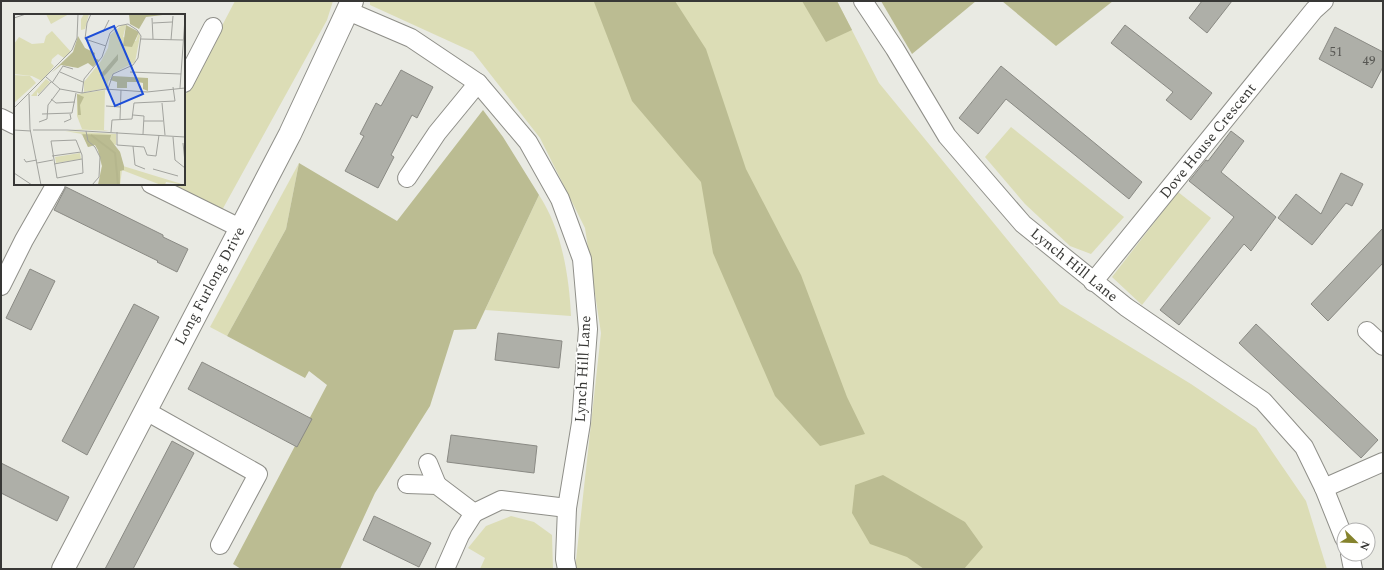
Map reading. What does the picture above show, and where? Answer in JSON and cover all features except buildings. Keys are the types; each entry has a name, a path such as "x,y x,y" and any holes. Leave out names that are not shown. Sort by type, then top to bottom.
{"street":[{"name":"Lynch Hill Lane","path":"864,1 895,49 947,136 1022,224 1126,307 1263,401 1304,447 1324,488 1338,522"},
{"name":"Dove House Crescent","path":"1093,282 1314,10 1324,1"},
{"name":"Lynch Hill Lane","path":"350,6 411,38 478,83 528,142 560,199 582,259 588,329 581,424 567,508 565,559 567,569"},
{"name":"Long Furlong Drive","path":"63,569 290,134 350,6"},
{"path":"185,81 213,27"},
{"path":"407,178 437,132 478,83"},
{"path":"1,118 14,124"},
{"path":"1,286 24,240 55,185"},
{"path":"153,185 240,228"},
{"path":"1367,331 1383,346"},
{"path":"146,411 258,474 220,545"},
{"path":"1324,488 1383,462"},
{"path":"428,463 437,485 474,513"},
{"path":"407,484 437,485"},
{"path":"445,569 460,535 474,513 501,500 567,508"}],"green space":[{"path":"235,1 333,1 327,20 221,212 166,185 185,185 185,96"},
{"path":"370,1 837,1 879,83 1060,304 1191,384 1256,428 1306,501 1327,569 575,569 601,333 585,228 540,138 473,52 370,5"},
{"path":"675,1 706,49 746,169 801,275 847,397 865,434 820,446 775,396 713,253 701,182 632,101 594,2"},
{"path":"802,1 837,1 852,30 826,42"},
{"path":"881,1 976,1 912,54"},
{"path":"1002,1 1113,1 1056,46"},
{"path":"483,110 503,137 539,195 476,329 454,330 430,406 375,493 340,569 241,569 233,564 327,385 309,371 305,378 227,336 286,229 299,163 397,221"},
{"path":"1011,127 1124,217 1091,254 1070,246 1025,204 985,157"},
{"path":"299,163 286,229 227,336 210,327"},
{"path":"1178,192 1211,218 1142,305 1112,277"},
{"path":"539,195 547,209 559,238 566,269 571,316 485,310"},
{"path":"883,475 965,522 983,547 964,569 924,569 907,557 870,544 852,513 855,485"},
{"path":"511,516 534,522 552,535 553,569 480,569 485,558 468,548 486,526"}]}
